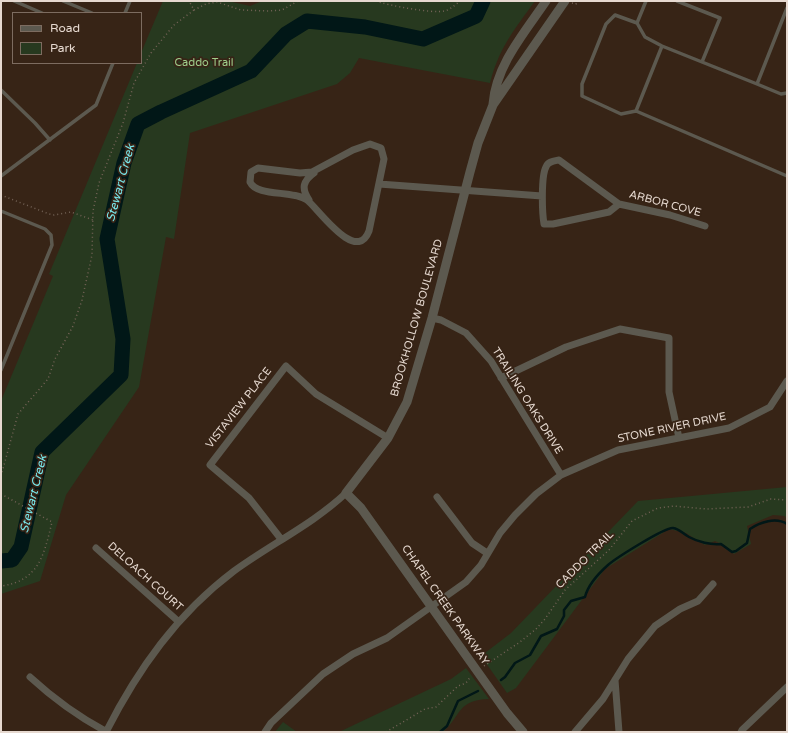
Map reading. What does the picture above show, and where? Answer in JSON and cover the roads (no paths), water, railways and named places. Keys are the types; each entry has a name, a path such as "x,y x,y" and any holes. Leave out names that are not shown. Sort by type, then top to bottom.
{"street":[{"name":"BROOKHOLLOW BOULEVARD","path":"493,105 494,93 513,49 546,1"},
{"name":"BROOKHOLLOW BOULEVARD","path":"106,732 126,693 156,650 179,622 234,572 324,511 346,493 388,438 407,402 432,318 478,143 493,105 565,1"},
{"path":"370,144 381,148 384,159 379,184 369,231 364,238 359,240 351,240 335,230 307,200 298,196 256,189 251,184 250,177 252,171 260,168 303,173 312,172 353,150 370,144"},
{"name":"ARBOR COVE","path":"620,204 609,212 544,224 542,196 545,167 551,161 559,160 620,204 670,215 705,226"},
{"path":"314,207 304,192 303,186 306,179 321,168"},
{"path":"379,184 542,196"},
{"name":"TRAILING OAKS DRIVE","path":"432,318 466,333 491,361 561,475"},
{"path":"501,378 566,347 620,330 669,338 668,392 679,438"},
{"name":"VISTAVIEW PLACE","path":"281,539 249,498 210,464 286,366 316,394 388,438"},
{"name":"STONE RIVER DRIVE","path":"265,732 271,723 323,674 353,654 387,638 466,582 481,566 487,553 515,515 536,494 561,475 618,450 730,428 770,407 787,381"},
{"name":"CHAPEL CREEK PARKWAY","path":"346,493 361,508 477,671 523,732"},
{"path":"437,497 472,543 487,553"},
{"name":"DELOACH COURT","path":"96,548 179,622"},
{"path":"575,732 603,699 628,659 654,626 680,609 698,601 713,584"},
{"path":"30,677 53,698 78,717 106,732"},
{"path":"615,680 620,732"},
{"path":"742,731 787,687"}],"lane":[{"path":"14,1 40,12"},
{"path":"63,1 90,12"},
{"path":"125,12 130,1"},
{"path":"637,23 646,1"},
{"path":"678,1 720,18 702,62"},
{"path":"757,84 787,8"},
{"path":"787,93 781,94 662,46 645,37 637,23 615,15 606,24 582,84 582,96 621,114 636,111 787,176"},
{"path":"636,111 662,46"},
{"path":"1,176 96,105 113,64"},
{"path":"1,90 50,140"},
{"path":"1,211 46,229 52,235 52,245 1,370"}],"waterway":[{"name":"Stewart Creek","path":"1,561 12,560 21,547 42,452 121,375 123,339 107,239 124,163 138,124 251,71 286,34 307,21 365,27 423,39 476,16 483,1"},
{"name":"Stewart Creek","path":"501,680 515,663 530,655 541,636 557,629 564,616 564,610 571,601 585,597 591,584 605,568 620,556 651,537 673,528 678,529 687,536 696,540 709,544 721,544 732,552 736,551 747,543 750,529 754,526 768,521 778,521 787,524"},
{"path":"440,732 447,726 458,701 478,691"}],"park label":[{"name":"Caddo Trail","path":"204,63"}]}
